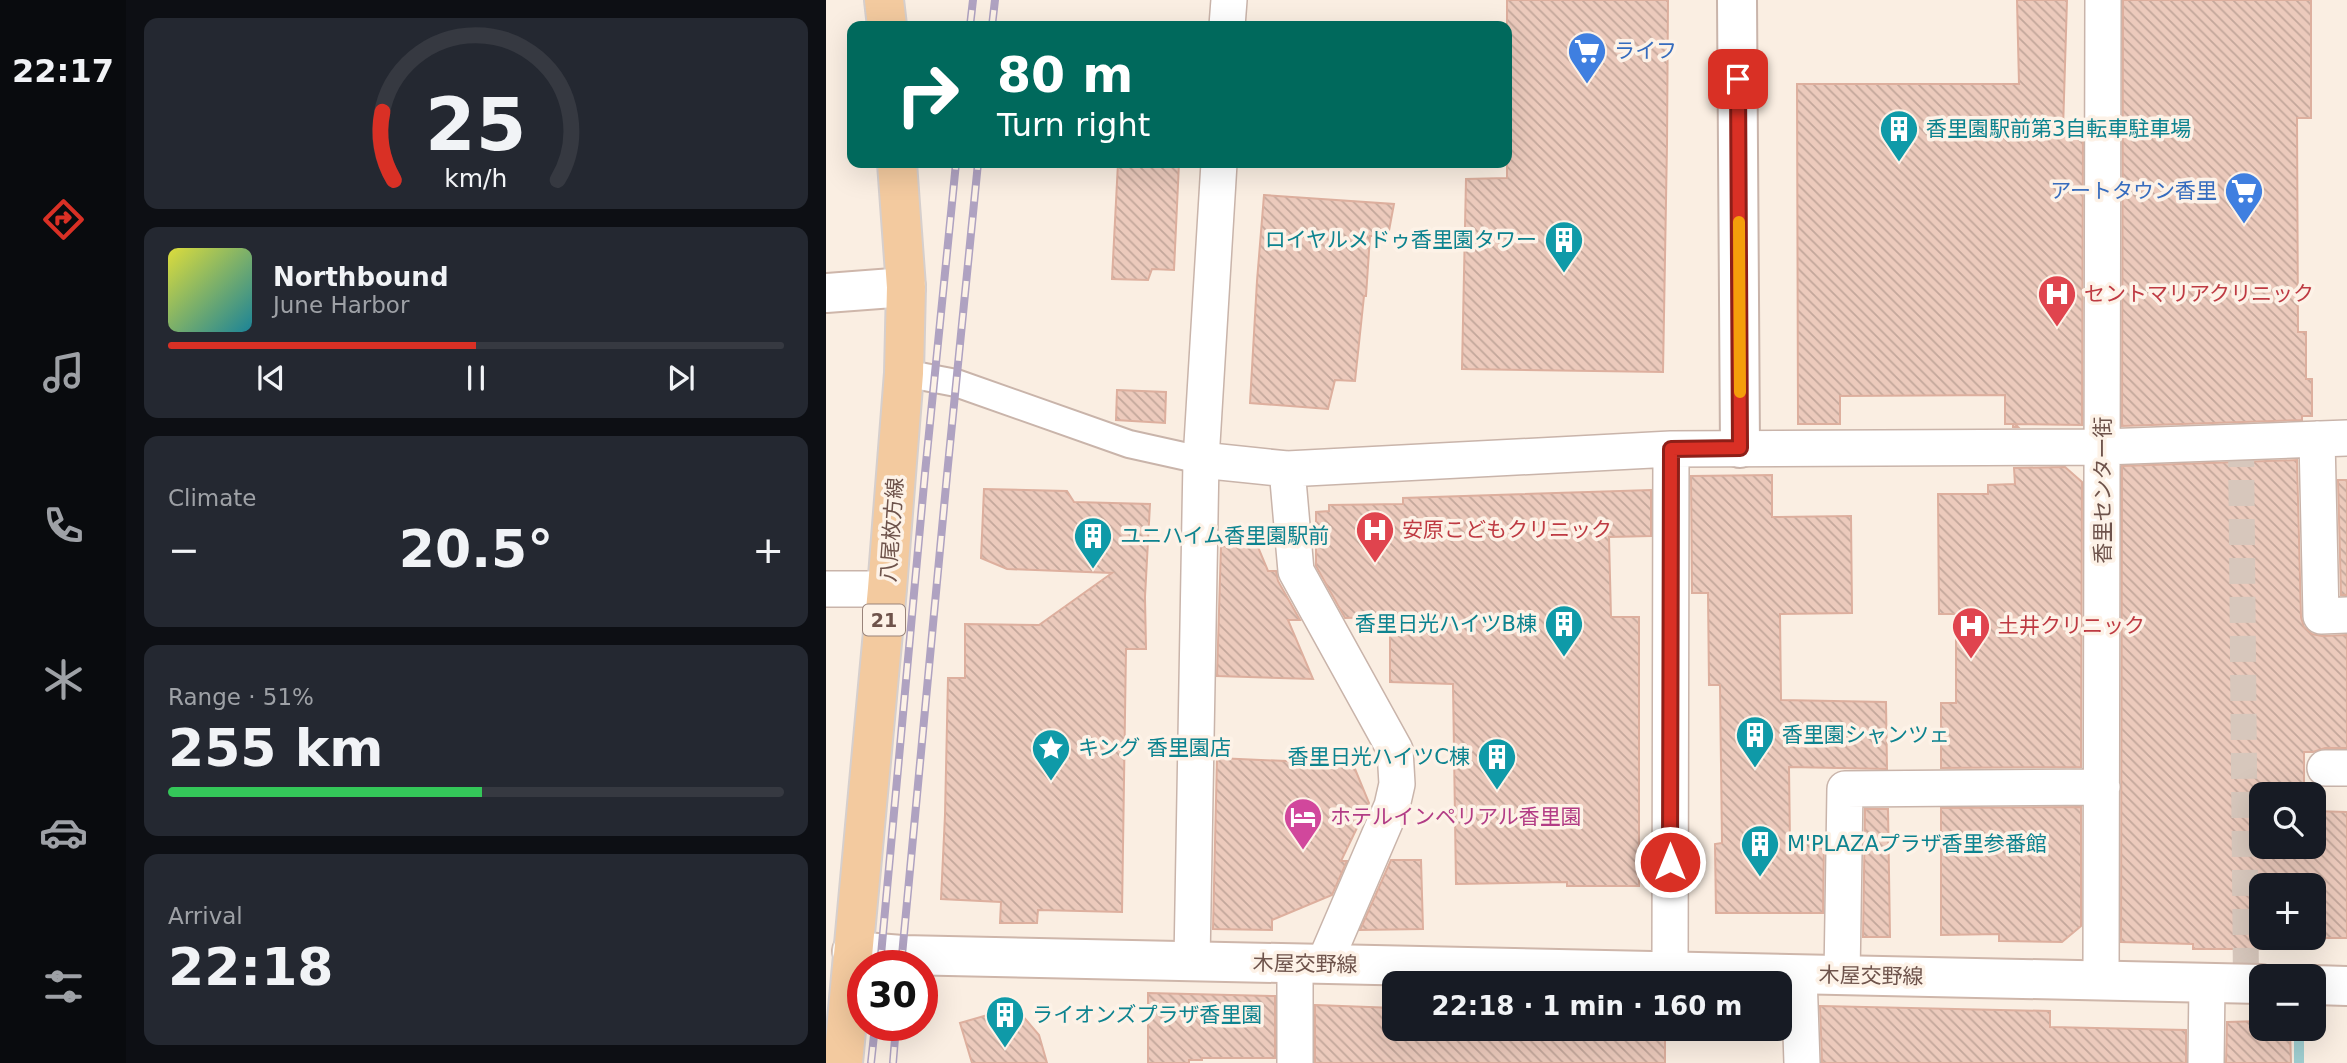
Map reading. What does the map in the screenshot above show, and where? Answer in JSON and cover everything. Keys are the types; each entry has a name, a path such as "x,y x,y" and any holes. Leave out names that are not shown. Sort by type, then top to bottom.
{"main road":[{"path":"884,0 886,21"},
{"path":"1737,0 1740,448"},
{"name":"八尾枚方線","path":"852,950 887,589 904,373 906,287 897,168"},
{"path":"826,293 906,287"},
{"name":"木屋交野線","path":"938,956 1625,971"},
{"name":"木屋交野線","path":"1792,975 2249,984"},
{"path":"2326,985 2347,986"},
{"name":"八尾枚方線","path":"843,1063 847,1013"}],"street":[{"path":"1227,21 1229,0"},
{"name":"香里センター街","path":"2101,981 2103,0"},
{"path":"1192,961 1201,460 1219,168"},
{"path":"904,373 956,383 1129,444 1201,460 1287,469 1671,449 2103,447 2332,439 2321,616 2347,615"},
{"path":"1670,971 1671,449"},
{"path":"1287,469 1296,572 1395,750 1397,784 1392,806 1309,964 1296,1063"},
{"path":"826,589 887,589"},
{"path":"1842,976 1844,789 2102,787"},
{"path":"1799,975 1802,1063"},
{"path":"2206,1063 2207,984"}],"building":[{"path":"1507,0 1668,0 1663,372 1462,369 1466,179 1507,178 1507,168 1512,168 1512,21 1507,21"},
{"path":"2017,0 2067,0 2063,130 2083,129 2082,425 2015,424 2018,427 2013,427 2013,424 2005,424 2005,395 1840,396 1840,424 1798,424 1797,84 2019,84"},
{"name":"アートタウン香里","path":"2123,0 2311,0 2311,118 2297,118 2298,332 2306,332 2306,379 2312,379 2312,416 2302,416 2302,420 2122,426"},
{"path":"1118,168 1179,168 1174,270 1152,269 1148,280 1112,279"},
{"path":"1264,195 1394,204 1388,236 1370,236 1366,296 1355,381 1335,380 1328,409 1250,403"},
{"path":"1117,390 1166,392 1165,423 1116,420"},
{"path":"2297,460 2301,617 2304,627 2312,634 2347,635 2347,748 2304,752 2304,782 2249,782 2249,859 2326,859 2326,811 2347,812 2347,938 2326,938 2326,873 2249,873 2249,949 2193,949 2193,944 2121,942 2122,466"},
{"path":"2065,467 2082,482 2081,767 1941,768 1941,703 1956,703 1956,614 1939,614 1938,494 1988,494 1988,485 2015,484 2014,468"},
{"path":"1772,475 1772,517 1851,516 1852,613 1780,614 1781,700 1886,702 1887,769 1789,767 1790,843 1824,842 1823,913 1716,913 1715,844 1722,843 1720,685 1709,685 1708,593 1692,593 1691,476"},
{"path":"2338,480 2347,480 2347,595 2341,595"},
{"path":"984,489 1067,491 1074,502 1150,504 1145,597 1146,649 1126,649 1122,912 1038,910 1037,923 1000,923 1001,902 941,899 948,678 965,678 965,624 1039,625 1112,573 1007,569 981,558"},
{"path":"1651,490 1651,536 1609,537 1611,617 1639,617 1639,886 1567,886 1567,882 1456,884 1453,684 1390,682 1390,617 1345,618 1316,566 1316,512 1329,511 1329,505 1403,504 1403,498"},
{"path":"1221,546 1258,547 1268,571 1276,571 1278,581 1300,620 1288,620 1313,679 1217,676"},
{"path":"1217,758 1353,764 1369,803 1341,861 1347,861 1332,895 1272,920 1272,930 1213,929"},
{"path":"2081,807 2081,926 2062,942 1999,941 1999,934 1941,935 1941,808"},
{"path":"1865,809 1888,809 1890,937 1863,937"},
{"path":"1391,860 1421,860 1423,929 1360,930"},
{"path":"1148,993 1275,996 1275,1058 1202,1058 1189,1060 1189,1063 1148,1063"},
{"path":"1315,1005 1382,1008 1382,1041 1665,1041 1665,1063 1315,1063"},
{"path":"1820,1006 2050,1011 2050,1027 2186,1030 2186,1063 1822,1063"},
{"name":"ライオンズプラザ香里園","path":"1015,1007 1039,1035 1047,1063 972,1063 960,1023"},
{"path":"2249,1021 2249,1041 2290,1041 2291,1063 2226,1063 2227,1022"}],"waterway":[{"path":"2299,1041 2299,1063"}],"tunnel":[{"path":"2241,441 2246,984"}],"railway":[{"path":"971,21 973,0"},
{"path":"993,21 995,0"},
{"path":"881,950 956,168"},
{"path":"902,950 978,168"},
{"path":"871,1063 873,1041"},
{"path":"893,1063 895,1041"}],"slow traffic":[{"path":"1739,222 1740,392"}],"place":[{"name":"ライフ","path":"1587,85"},
{"name":"香里園駅前第3自転車駐車場","path":"1899,163"},
{"name":"アートタウン香里","path":"2244,225"},
{"name":"ロイヤルメドゥ香里園タワー","path":"1564,274"},
{"name":"セントマリアクリニック","path":"2057,328"},
{"name":"安原こどもクリニック","path":"1375,564"},
{"name":"ユニハイム香里園駅前","path":"1093,570"},
{"name":"香里日光ハイツB棟","path":"1564,658"},
{"name":"土井クリニック","path":"1971,660"},
{"name":"香里園シャンツェ","path":"1755,769"},
{"name":"キング 香里園店","path":"1051,782"},
{"name":"香里日光ハイツC棟","path":"1497,791"},
{"name":"ホテルインペリアル香里園","path":"1303,851"},
{"name":"M'PLAZAプラザ香里参番館","path":"1760,878"},
{"name":"ライオンズプラザ香里園","path":"1005,1049"}],"route":[{"path":"1670,862 1671,449 1740,448 1738,79"}]}
